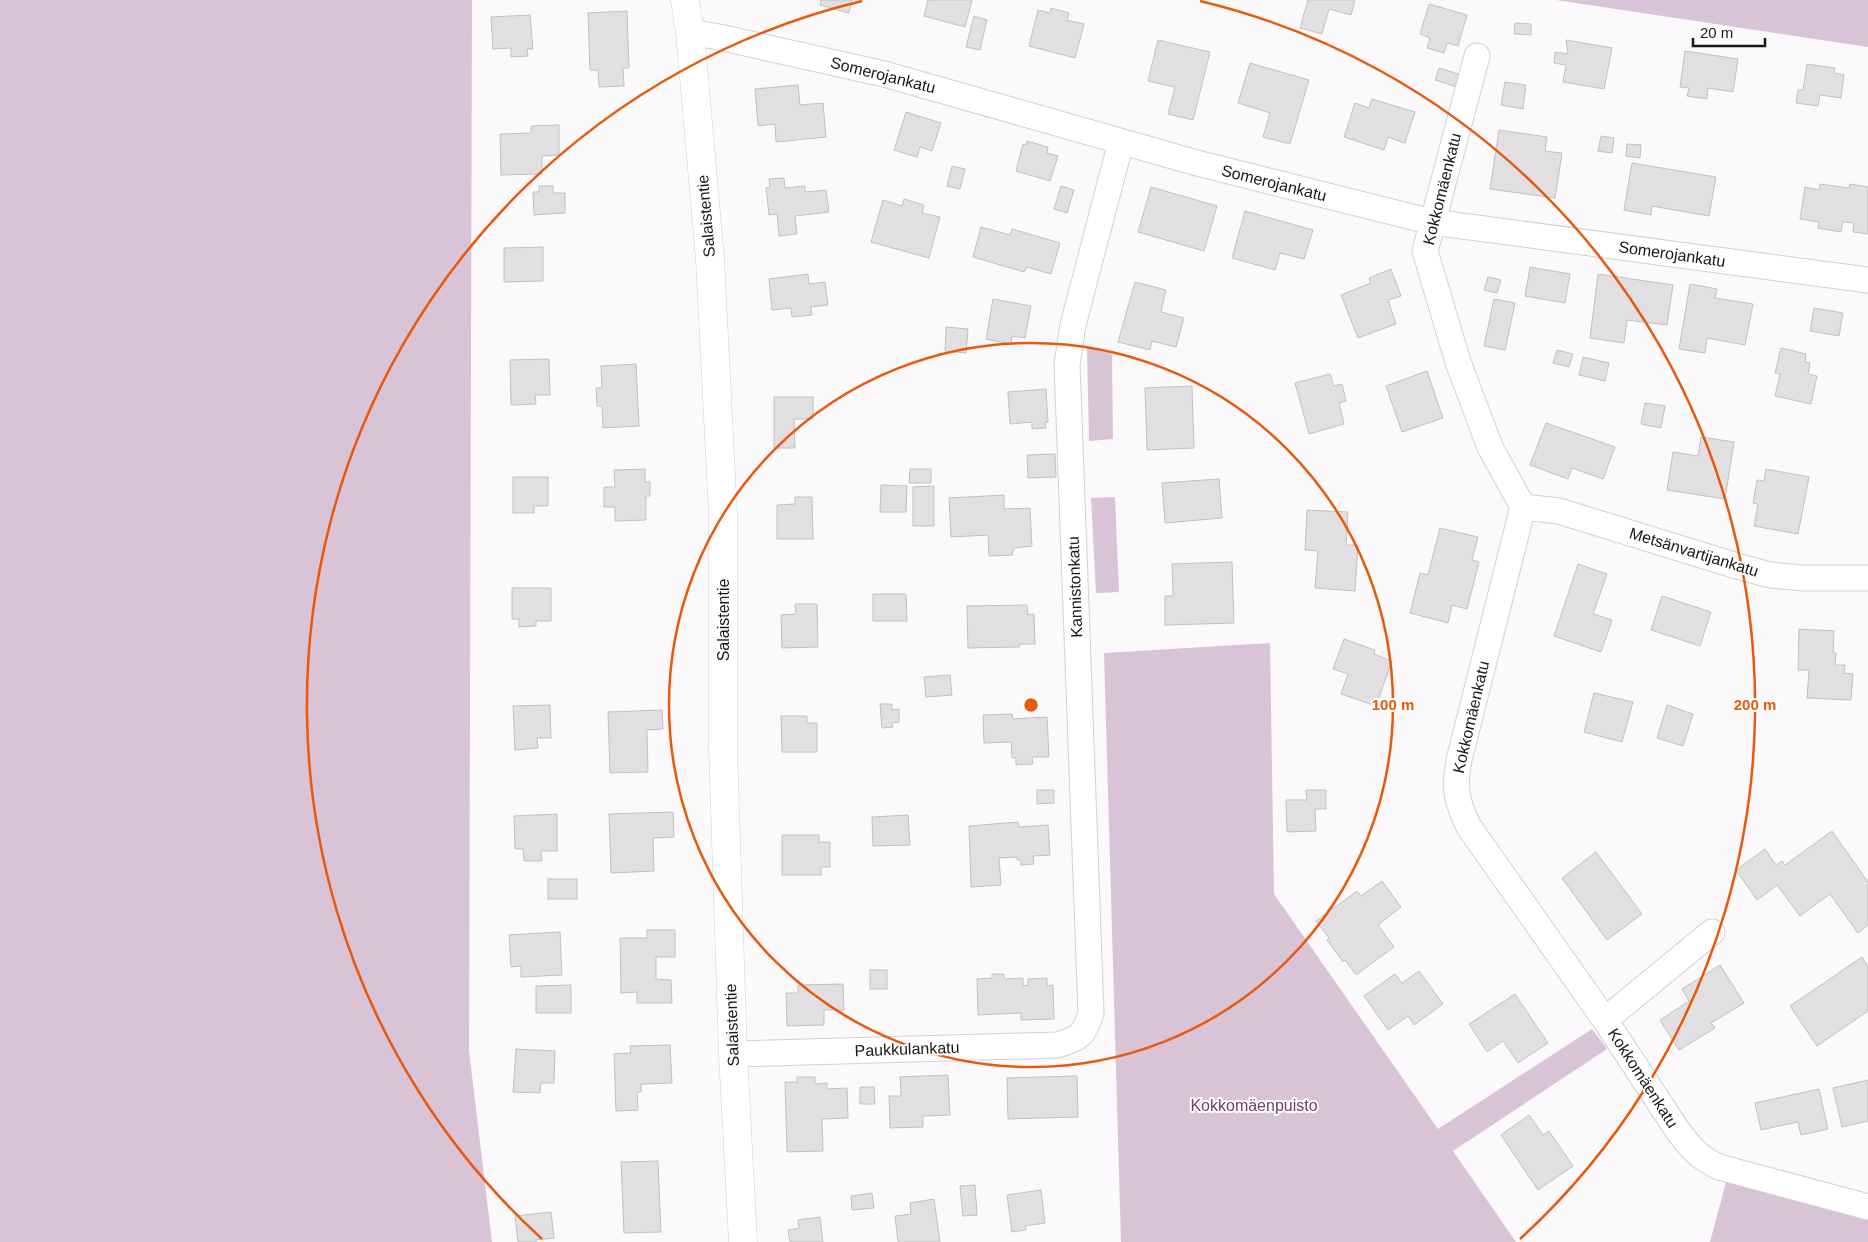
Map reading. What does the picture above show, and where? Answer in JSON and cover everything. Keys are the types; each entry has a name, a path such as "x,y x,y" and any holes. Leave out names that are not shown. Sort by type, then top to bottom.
{"street":[{"name":"Salaistentie","path":"685,0 690,32 710,259 723,515 723,747 733,1054 744,1242"},
{"name":"Somerojankatu","path":"690,32 884,74 1121,142 1432,222 1868,280"},
{"name":"Kokkomäenkatu","path":"1477,56 1425,251 1458,362 1490,447 1523,507 1459,760 1455,782 1459,807 1469,827 1605,1020 1691,1148 1704,1160 1719,1167 1868,1206"},
{"name":"Kannistonkatu","path":"1080,1036 1091,1013 1068,364 1073,326 1121,142"},
{"name":"Metsänvartijankatu","path":"1523,507 1559,511 1770,575 1803,578 1868,578"},
{"path":"1605,1020 1712,932"},
{"name":"Paukkulankatu","path":"733,1054 1057,1045 1080,1036"}],"green space":[{"path":"0,0 472,0 469,1051 492,1242 0,1242"},
{"path":"1556,0 1868,0 1868,47"},
{"path":"1087,346 1112,354 1113,439 1089,441"},
{"path":"1115,497 1119,592 1096,593 1091,498"},
{"name":"Kokkomäenpuisto","path":"1270,643 1274,894 1438,1129 1592,1029 1607,1049 1453,1151 1516,1242 1121,1242 1104,653"},
{"path":"1726,1182 1868,1220 1868,1242 1710,1242"}],"building":[{"path":"821,0 852,0 849,13 820,5"},
{"path":"928,0 972,0 965,27 924,16"},
{"path":"1308,0 1355,0 1351,15 1329,9 1322,34 1300,28"},
{"path":"1429,4 1467,15 1458,46 1447,43 1444,53 1427,48 1430,38 1420,34"},
{"path":"1051,8 1069,13 1067,20 1084,24 1075,58 1029,46 1038,10 1050,13"},
{"path":"627,11 629,68 623,68 624,86 599,87 598,70 590,70 588,13"},
{"path":"530,15 533,49 527,49 528,56 511,57 511,48 493,49 491,17"},
{"path":"974,16 987,20 980,50 966,47"},
{"path":"1515,23 1531,24 1531,35 1514,34"},
{"path":"1158,40 1210,52 1193,120 1168,114 1175,87 1148,81"},
{"path":"1566,40 1612,48 1604,89 1563,82 1566,65 1554,63 1555,52 1568,54"},
{"path":"1685,51 1738,59 1733,92 1708,88 1707,99 1687,96 1689,88 1680,87"},
{"path":"1250,63 1309,80 1290,144 1263,137 1270,113 1238,103"},
{"path":"1807,64 1835,68 1834,73 1844,75 1841,98 1820,95 1818,106 1796,103 1798,90 1803,90"},
{"path":"1439,68 1461,75 1457,87 1435,80"},
{"path":"1505,82 1526,85 1523,109 1501,105"},
{"path":"798,85 800,105 823,103 826,137 776,142 775,124 758,126 755,89"},
{"path":"1372,99 1415,112 1405,143 1388,137 1384,150 1344,137 1355,103 1369,108"},
{"path":"906,112 941,123 932,151 920,147 917,157 894,150"},
{"path":"559,125 559,155 542,156 542,174 501,175 500,134 531,133 531,126"},
{"path":"1499,130 1547,137 1545,151 1562,153 1555,198 1490,189"},
{"path":"1601,136 1614,138 1612,153 1598,151"},
{"path":"1027,141 1048,147 1047,153 1058,156 1050,181 1016,171 1023,144 1026,145"},
{"path":"1627,144 1641,145 1640,158 1626,156"},
{"path":"1632,163 1716,177 1709,216 1652,206 1651,215 1624,210"},
{"path":"952,166 965,169 960,189 947,186"},
{"path":"784,178 785,188 805,186 805,192 826,190 829,212 795,216 797,234 779,236 777,214 769,215 766,188 770,187 769,179"},
{"path":"1820,184 1849,188 1850,184 1868,187 1868,234 1853,232 1854,223 1843,222 1841,232 1818,228 1819,222 1800,219 1805,187 1819,190"},
{"path":"539,186 553,186 553,193 565,193 565,213 534,215 533,192 539,192"},
{"path":"1061,186 1074,190 1067,213 1054,209"},
{"path":"1151,187 1217,206 1204,251 1138,232"},
{"path":"904,199 924,205 922,213 940,217 929,258 871,242 883,200 902,206"},
{"path":"1245,211 1313,230 1304,259 1280,253 1275,270 1232,258"},
{"path":"981,227 1010,235 1012,229 1060,243 1051,274 1027,267 1024,272 973,257"},
{"path":"543,247 543,281 504,282 504,248"},
{"path":"1530,267 1570,274 1565,303 1525,296"},
{"path":"1391,269 1401,296 1388,300 1396,324 1358,338 1341,295 1371,283 1369,278"},
{"path":"808,274 809,284 825,282 828,305 811,307 812,315 792,317 791,308 772,310 769,279"},
{"path":"1598,274 1673,285 1667,325 1627,320 1624,343 1590,338"},
{"path":"1488,277 1501,280 1497,293 1484,290"},
{"path":"1135,282 1166,290 1161,312 1184,318 1176,347 1152,341 1150,350 1118,342"},
{"path":"1690,284 1717,289 1715,298 1753,304 1745,345 1707,338 1705,353 1679,349"},
{"path":"993,299 1031,306 1025,338 1012,336 1011,344 986,339"},
{"path":"1494,299 1515,303 1505,350 1484,346"},
{"path":"1814,308 1843,313 1839,336 1810,331"},
{"path":"946,327 968,329 966,353 945,351"},
{"path":"1781,348 1806,354 1805,362 1810,363 1808,374 1817,376 1811,404 1775,396 1780,374 1775,373"},
{"path":"1557,350 1573,354 1569,367 1553,363"},
{"path":"1583,357 1609,363 1605,381 1579,375"},
{"path":"549,359 550,395 535,395 536,404 511,405 510,360"},
{"path":"636,364 639,426 603,428 602,406 597,406 596,388 602,388 601,366"},
{"path":"1427,371 1443,418 1402,432 1386,386"},
{"path":"1330,374 1334,386 1342,384 1346,401 1339,403 1344,424 1309,434 1295,383"},
{"path":"1192,386 1194,448 1147,450 1145,388"},
{"path":"1046,389 1048,422 1045,422 1046,428 1032,429 1032,422 1010,424 1008,392"},
{"path":"774,397 813,397 813,419 794,419 795,448 774,448"},
{"path":"1645,403 1665,406 1661,428 1641,424"},
{"path":"1546,423 1615,447 1603,479 1572,468 1568,479 1530,465"},
{"path":"1701,437 1734,442 1725,499 1667,490 1673,452 1698,456"},
{"path":"1055,454 1056,477 1028,478 1027,455"},
{"path":"645,469 645,482 650,482 650,496 646,496 646,520 615,521 615,507 604,507 604,487 615,487 614,470"},
{"path":"910,469 931,469 931,483 909,483"},
{"path":"1766,469 1809,477 1798,534 1754,526 1758,504 1753,503 1757,480 1764,481"},
{"path":"513,477 548,477 548,506 534,506 534,513 513,513"},
{"path":"1219,479 1222,518 1165,523 1162,483"},
{"path":"881,485 907,486 906,512 880,512"},
{"path":"934,486 934,526 913,526 913,487"},
{"path":"1004,495 1004,509 1030,508 1032,546 1014,548 1012,555 989,556 988,535 951,537 949,498"},
{"path":"795,497 812,497 813,539 777,539 777,505 795,504"},
{"path":"1307,510 1348,512 1346,545 1358,545 1355,591 1315,588 1318,551 1305,550"},
{"path":"1440,528 1478,537 1472,560 1479,562 1467,609 1452,605 1448,623 1410,613 1420,573 1428,575"},
{"path":"1232,562 1234,623 1165,625 1165,596 1173,596 1172,564"},
{"path":"1578,564 1607,574 1593,614 1612,620 1601,652 1554,636"},
{"path":"512,588 551,588 551,621 536,621 536,626 519,627 519,619 512,619"},
{"path":"873,594 906,594 907,621 873,621"},
{"path":"1662,596 1711,612 1700,646 1651,630"},
{"path":"795,604 817,604 818,647 782,648 781,615 796,614"},
{"path":"1027,605 1028,615 1034,614 1035,644 1019,644 1020,647 968,648 967,606"},
{"path":"1799,629 1834,631 1833,653 1836,653 1835,665 1845,665 1844,673 1853,674 1851,700 1807,698 1809,670 1798,670"},
{"path":"1344,639 1375,650 1374,654 1392,661 1376,706 1341,694 1348,674 1333,669"},
{"path":"950,675 952,695 926,697 924,677"},
{"path":"1594,693 1633,702 1622,742 1584,732"},
{"path":"880,704 892,704 892,710 899,709 899,722 892,723 893,727 882,728"},
{"path":"550,705 551,738 537,738 538,748 515,750 513,706"},
{"path":"1667,705 1693,714 1683,746 1657,738"},
{"path":"662,710 663,729 647,730 648,772 610,773 608,712"},
{"path":"1012,714 1013,719 1047,717 1049,757 1032,757 1033,764 1016,765 1016,758 1012,758 1011,742 984,743 983,715"},
{"path":"781,716 807,716 807,723 817,723 817,752 782,752"},
{"path":"1037,790 1054,790 1054,803 1037,804"},
{"path":"1306,790 1326,790 1326,809 1315,809 1316,831 1287,832 1286,800 1307,800"},
{"path":"673,812 674,837 653,838 654,871 611,873 609,814"},
{"path":"557,814 557,851 541,851 542,861 524,861 523,849 515,849 514,816"},
{"path":"908,815 910,845 873,846 872,817"},
{"path":"1018,822 1019,827 1048,825 1050,855 1033,856 1034,864 1021,865 1021,860 1017,860 1017,857 999,858 1001,885 971,887 969,826"},
{"path":"1832,831 1868,882 1868,925 1858,933 1830,894 1800,916 1777,885 1757,900 1736,870 1765,849 1776,865 1782,861 1785,865"},
{"path":"782,835 819,835 819,842 830,842 830,867 821,867 821,875 782,875"},
{"path":"1596,852 1642,914 1607,940 1562,878"},
{"path":"548,879 577,879 577,899 548,899"},
{"path":"1382,881 1401,907 1378,925 1394,947 1356,975 1345,960 1343,962 1327,940 1329,938 1316,921 1357,891 1361,896"},
{"path":"647,930 675,930 675,957 656,957 656,979 671,980 672,1003 637,1003 637,992 621,993 620,938 647,938"},
{"path":"560,932 562,975 521,977 521,966 511,967 509,935"},
{"path":"1862,957 1868,967 1868,1011 1817,1046 1790,1006"},
{"path":"1720,965 1744,1003 1711,1023 1715,1028 1679,1050 1660,1020 1689,1001 1682,989"},
{"path":"870,970 887,970 887,989 870,989"},
{"path":"1419,971 1443,1004 1414,1025 1408,1016 1388,1030 1364,996 1395,974 1402,983"},
{"path":"992,974 1004,974 1004,979 1023,978 1023,986 1028,985 1028,979 1047,978 1047,986 1053,985 1054,1019 1021,1020 1021,1013 978,1015 977,979 992,978"},
{"path":"843,984 844,1010 824,1010 824,1025 787,1026 786,993 798,993 798,985"},
{"path":"571,985 571,1013 536,1013 536,986"},
{"path":"1515,994 1548,1043 1518,1063 1503,1041 1487,1052 1469,1024"},
{"path":"670,1045 672,1083 641,1084 641,1092 637,1092 638,1110 616,1111 614,1054 631,1053 630,1046"},
{"path":"516,1049 555,1051 554,1083 541,1083 540,1093 513,1092"},
{"path":"948,1075 950,1115 923,1116 923,1127 890,1128 889,1096 901,1096 900,1077"},
{"path":"1077,1076 1078,1117 1008,1119 1007,1078"},
{"path":"797,1077 815,1077 815,1084 827,1083 827,1089 847,1088 848,1118 822,1119 823,1151 787,1152 785,1082 797,1082"},
{"path":"1868,1080 1868,1121 1842,1127 1833,1088"},
{"path":"860,1087 874,1087 875,1104 860,1104"},
{"path":"1819,1089 1828,1129 1801,1135 1798,1122 1761,1130 1755,1103"},
{"path":"1529,1115 1543,1135 1549,1131 1573,1166 1538,1190 1501,1135"},
{"path":"658,1161 661,1232 624,1233 621,1162"},
{"path":"975,1185 977,1215 963,1216 960,1186"},
{"path":"1041,1190 1045,1223 1025,1226 1026,1230 1012,1232 1007,1195"},
{"path":"872,1193 874,1208 852,1210 851,1196"},
{"path":"934,1199 940,1242 898,1242 895,1216 911,1214 910,1203"},
{"path":"551,1212 554,1238 536,1240 536,1242 518,1242 515,1216"},
{"path":"820,1217 823,1242 790,1242 788,1230 799,1228 798,1220"}]}
